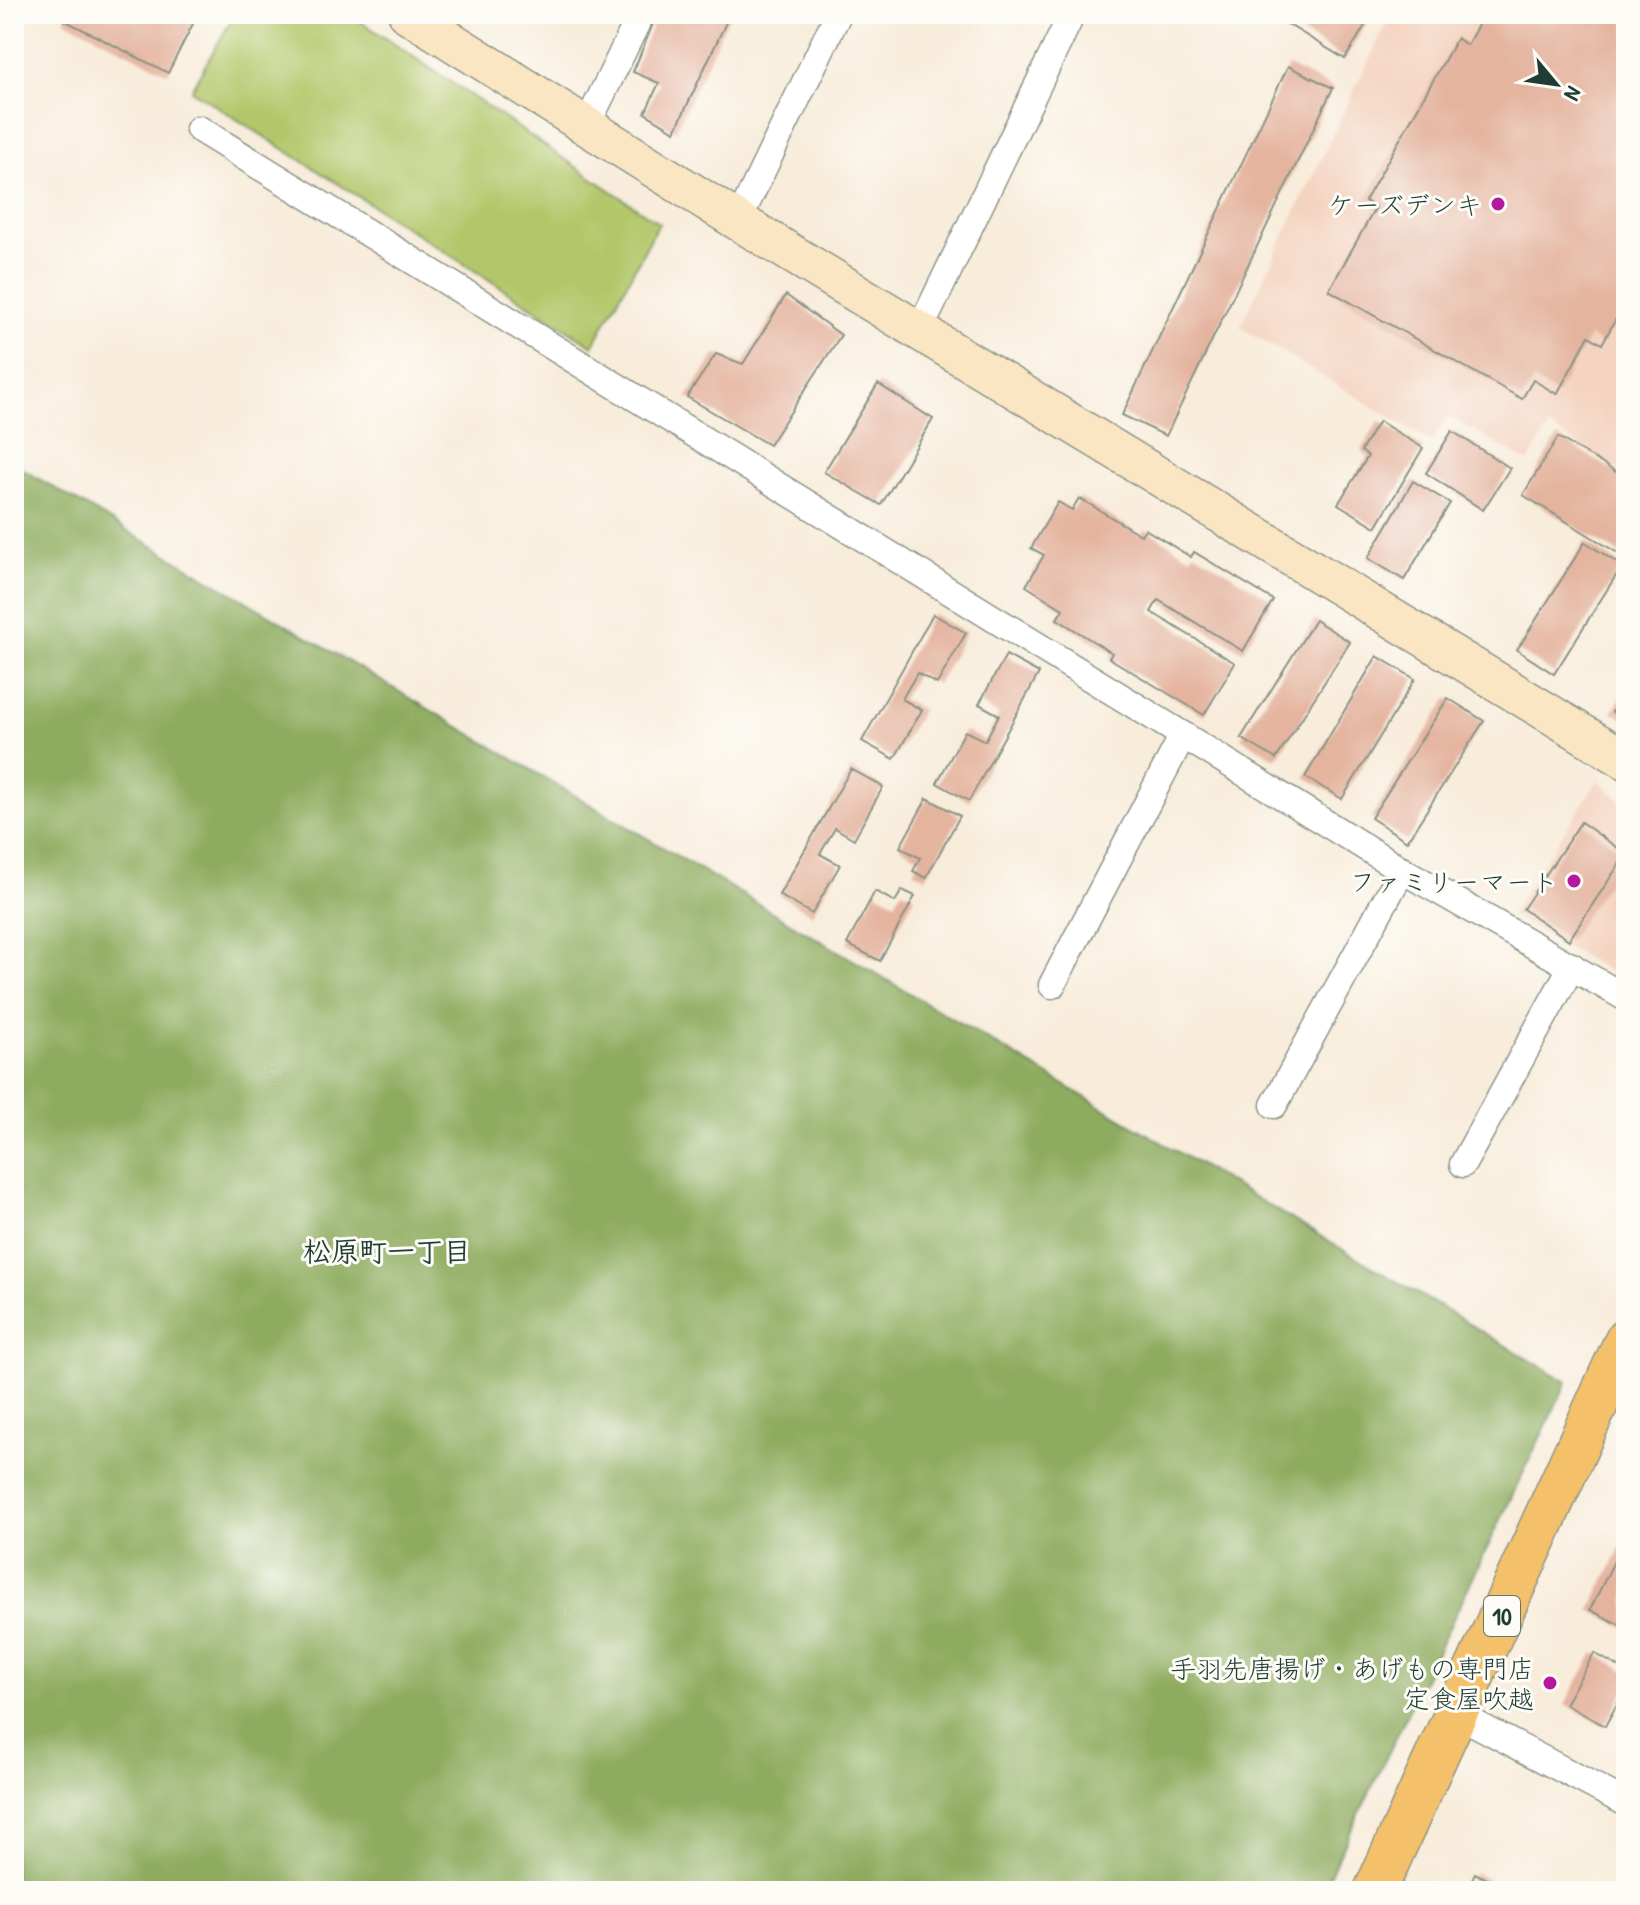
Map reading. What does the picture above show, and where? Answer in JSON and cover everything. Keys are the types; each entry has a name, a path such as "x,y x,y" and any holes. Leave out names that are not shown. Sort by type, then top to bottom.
{"main road":[{"name":"10","path":"1375,1891 1626,1340"}],"street":[{"path":"408,14 738,221 1626,760"},
{"path":"587,125 641,14"},
{"path":"738,221 838,14"},
{"path":"917,329 934,300 1072,14"},
{"path":"199,129 1402,870 1626,998"},
{"path":"1052,985 1183,735"},
{"path":"1274,1105 1402,870"},
{"path":"1463,1164 1572,966"},
{"path":"1457,1714 1624,1796"}],"shaded area":[{"name":"ケーズデンキ","path":"1391,14 1626,14 1626,475 1549,427 1528,462 1448,416 1432,442 1240,327"},
{"path":"1598,780 1626,805 1626,981 1510,915"}],"green space":[{"path":"235,14 350,14 659,223 593,346 191,90"},
{"path":"14,464 1567,1382 1322,1891 14,1891"}],"building":[{"path":"67,14 198,14 168,73 64,20"},
{"path":"657,14 730,14 675,131 645,113 659,83 633,72"},
{"path":"1271,14 1372,14 1345,59"},
{"name":"ケーズデンキ","path":"1484,14 1626,15 1626,301 1602,344 1589,336 1557,394 1533,380 1522,399 1329,290 1376,207 1365,201 1457,38 1467,45"},
{"path":"1288,66 1333,88 1166,436 1122,415"},
{"path":"786,295 841,335 769,445 687,397 716,354 743,364"},
{"path":"878,384 933,419 881,505 824,472"},
{"path":"1379,421 1423,448 1376,527 1338,504 1368,456 1361,451"},
{"path":"1452,431 1510,468 1483,510 1426,473"},
{"path":"1558,437 1626,478 1626,558 1523,495"},
{"path":"1413,481 1450,503 1404,580 1368,558"},
{"path":"1079,498 1141,535 1145,529 1191,557 1194,552 1273,600 1243,651 1158,600 1151,612 1235,663 1204,715 1109,658 1112,653 1057,619 1063,609 1026,586 1044,555 1031,548 1058,502 1072,510"},
{"path":"1585,542 1622,566 1554,674 1517,650"},
{"path":"933,614 966,633 937,684 917,673 902,699 922,710 894,759 862,741"},
{"path":"1315,620 1350,642 1276,759 1241,738"},
{"path":"1006,655 1039,673 969,801 937,783 965,731 985,741 999,715 979,704"},
{"path":"1377,656 1415,679 1342,799 1305,777"},
{"path":"1626,689 1626,720 1612,712"},
{"path":"1448,698 1484,721 1407,841 1371,818"},
{"path":"851,769 883,787 854,839 835,828 820,854 840,865 812,914 779,895"},
{"path":"927,798 960,816 926,878 913,871 920,858 900,847"},
{"name":"ファミリーマート","path":"1581,822 1626,854 1569,940 1523,909"},
{"path":"902,890 915,896 880,961 847,944 875,891 895,902"},
{"path":"1626,1537 1626,1628 1590,1610"},
{"path":"1594,1653 1626,1671 1626,1688 1605,1726 1565,1704"},
{"path":"1475,1873 1510,1891 1466,1891"}],"place":[{"name":"ケーズデンキ","path":"1498,204"},
{"name":"ファミリーマート","path":"1574,881"},
{"name":"手羽先唐揚げ・あげもの専門店 定食屋吹越","path":"1550,1683"}],"district":[{"name":"松原町一丁目","path":"387,1251"}]}
